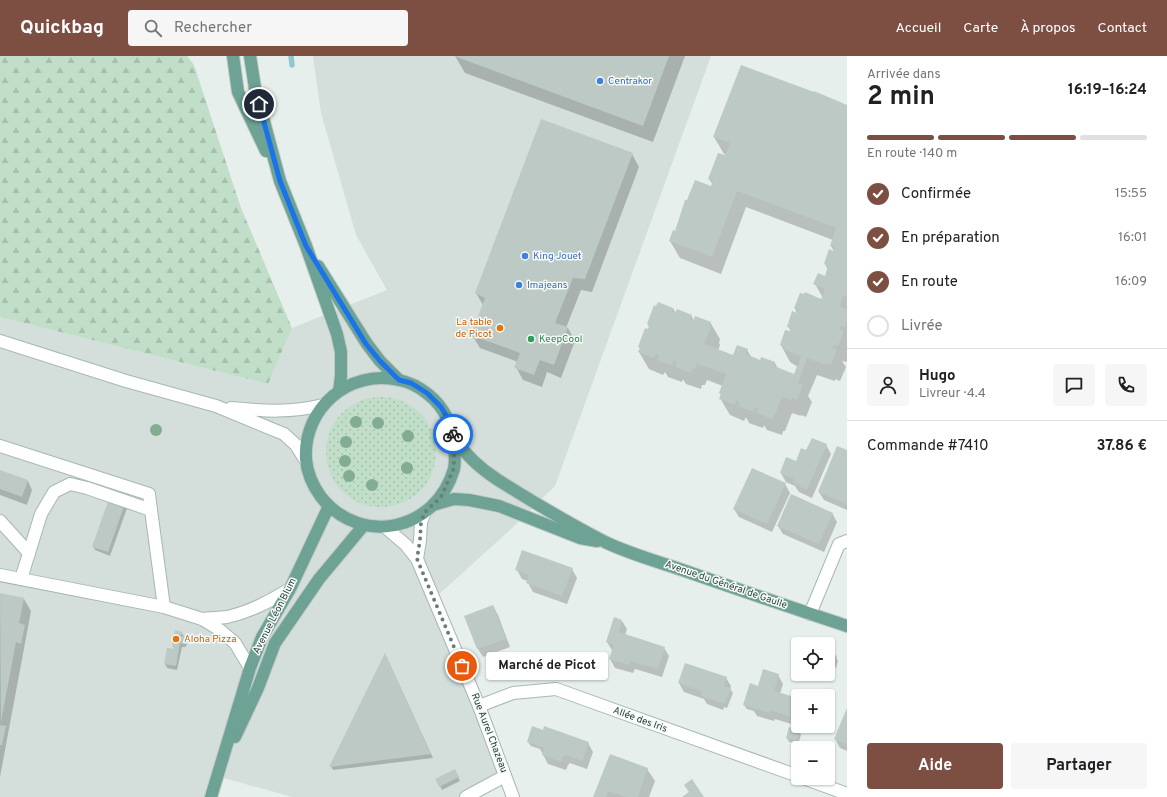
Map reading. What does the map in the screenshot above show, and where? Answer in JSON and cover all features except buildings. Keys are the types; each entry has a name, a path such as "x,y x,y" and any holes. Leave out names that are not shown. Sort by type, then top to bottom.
{"main road":[{"path":"233,56 238,92 280,181 306,246 337,334 341,352 341,376 339,391"},
{"path":"250,56 255,88 280,181"},
{"path":"306,246 366,344 399,380"},
{"path":"382,378 399,380 411,383 427,393 441,407 448,419 454,438 454,468 441,497 429,508 405,523 385,527 364,525 345,518 329,506 316,490 306,461 306,443 311,426 323,405 339,391 361,381 382,378"},
{"name":"Avenue du Général de Gaulle","path":"454,438 481,470 606,542 646,558 847,626"},
{"name":"Avenue du Général de Gaulle","path":"429,508 454,499 469,500 499,506 580,538 606,542"},
{"name":"Avenue Léon Blum","path":"212,797 250,668 262,637 290,589 329,506"},
{"name":"Avenue Léon Blum","path":"217,776 258,688 275,643 319,579 364,525"}],"street":[{"path":"0,341 126,381 216,406 284,434 296,445 306,461"},
{"path":"216,406 263,411 290,411 323,405"},
{"path":"0,446 149,494 164,607"},
{"path":"21,579 41,514 54,492 70,484 88,488 151,510"},
{"path":"417,559 421,522 429,508"},
{"path":"0,521 29,553"},
{"name":"Rue Aurel Chazeau","path":"385,527 406,545 417,559 480,706 513,797"},
{"path":"810,614 839,544 847,541"},
{"path":"0,575 164,607 202,619 220,630 235,643 250,668"},
{"path":"202,619 227,617 248,611 269,602 290,589"},
{"name":"Allée des Iris","path":"480,706 513,693 556,689 791,773"},
{"path":"466,797 505,776"},
{"path":"822,785 847,794"}],"shaded area":[{"path":"313,56 711,56 555,486 511,529 437,596 505,776 467,797 292,797 217,776 211,797 0,797 0,317 268,384 292,328 387,290 356,235 321,113"}],"green space":[{"path":"0,56 187,56 194,65 241,208 292,328 268,384 0,317"},
{"path":"381,397 402,401 412,406 420,413 427,421 432,431 436,452 432,473 427,483 420,491 412,498 402,503 381,507 360,503 350,498 342,491 335,483 330,473 326,452 330,431 335,421 342,413 350,406 360,401"}],"waterway":[{"path":"291,56 292,65"}],"way so far":[{"path":"453,434 454,468 441,497 425,512 421,522 417,559 462,666"}],"place":[{"name":"Centrakor","path":"600,81"},
{"name":"King Jouet","path":"525,256"},
{"name":"Imajeans","path":"519,285"},
{"name":"La table de Picot","path":"500,328"},
{"name":"KeepCool","path":"531,339"},
{"name":"Aloha Pizza","path":"176,639"},
{"name":"Marché de Picot","path":"462,666"}],"route":[{"path":"259,104 280,181 306,246 366,344 399,380 411,383 427,393 441,407 448,419 453,434"}]}
